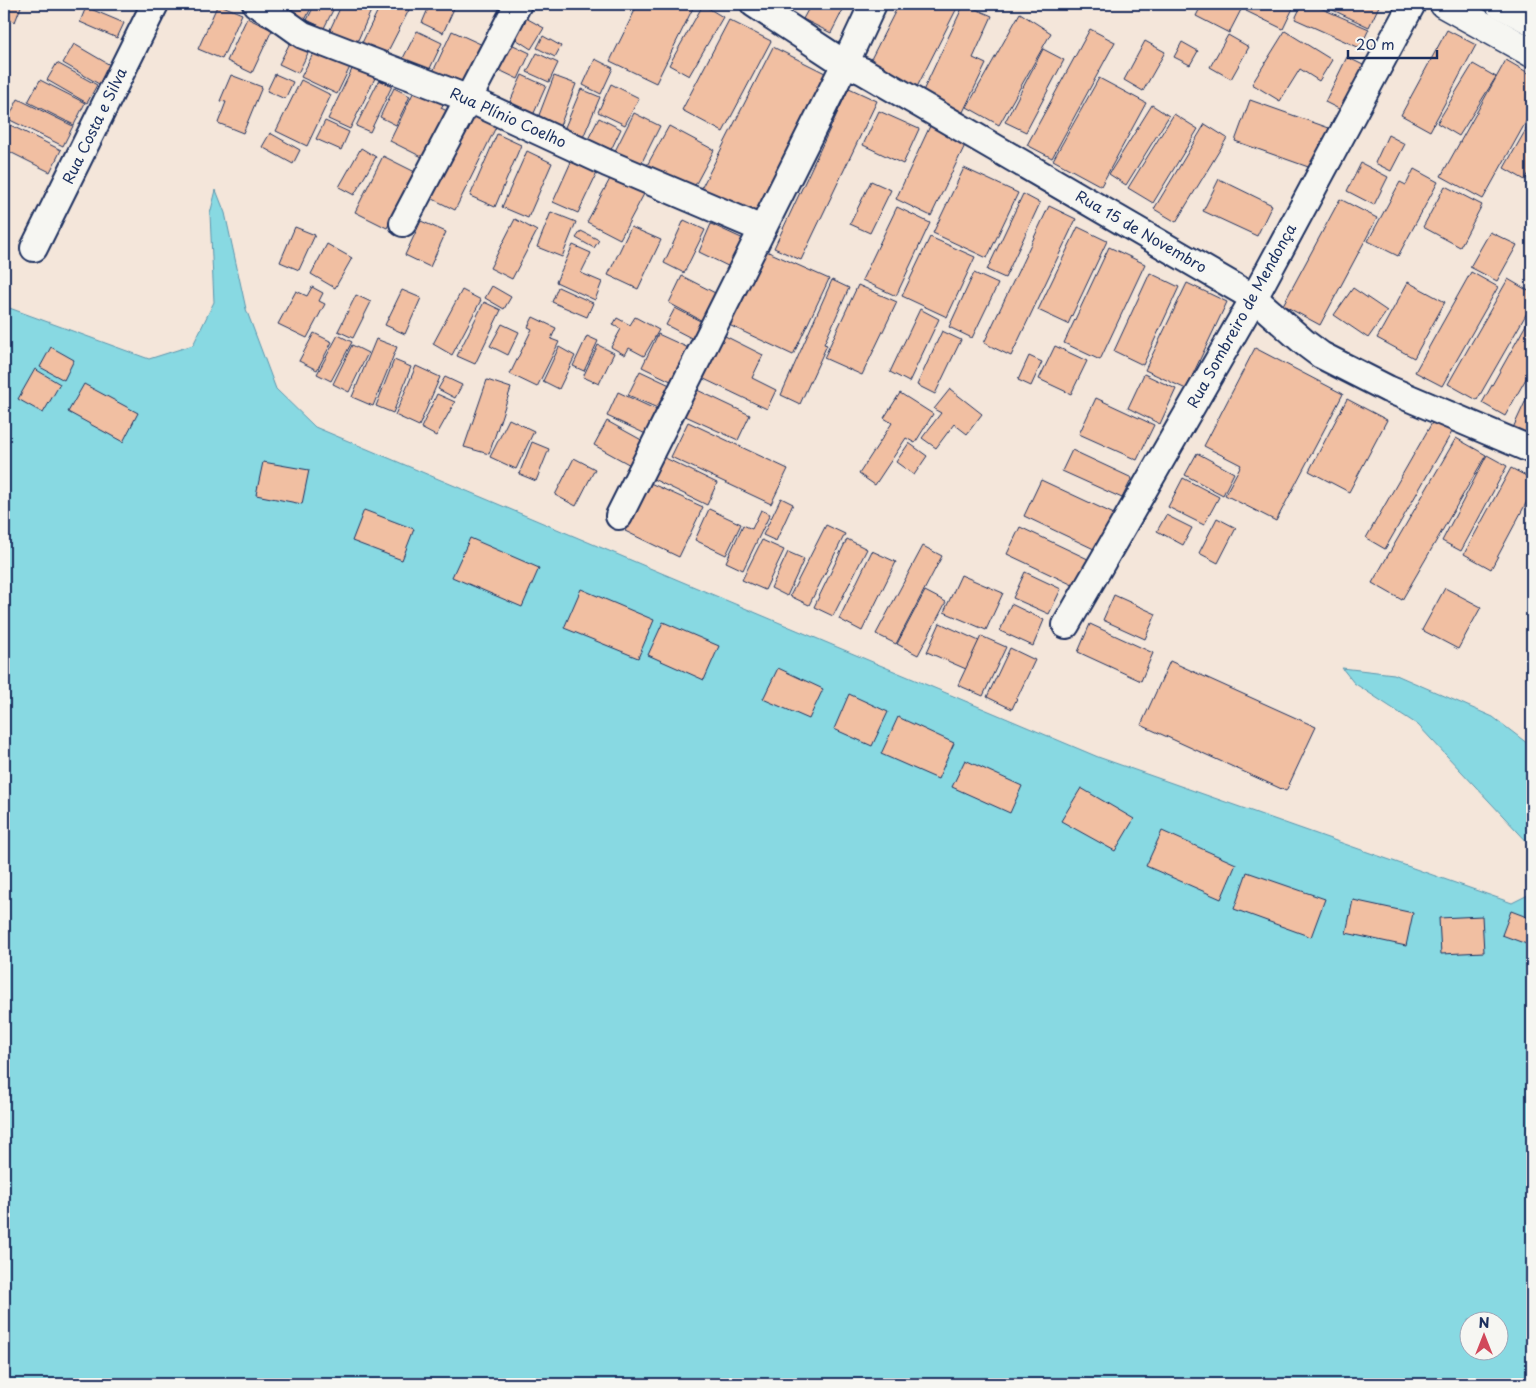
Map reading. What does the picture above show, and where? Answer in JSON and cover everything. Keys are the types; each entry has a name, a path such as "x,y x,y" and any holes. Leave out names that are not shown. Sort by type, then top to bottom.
{"street":[{"name":"Rua Costa e Silva","path":"34,248 155,4"},
{"name":"Rua Plínio Coelho","path":"256,4 276,15 303,35 469,99 607,163 762,229"},
{"path":"403,223 518,4"},
{"name":"Rua 15 de Novembro","path":"754,4 845,64 863,71 1254,298 1304,343 1321,355 1388,389 1532,450"},
{"path":"619,516 845,64 873,4"},
{"name":"Rua Sombreiro de Mendonça","path":"1066,626 1254,298 1412,4"},
{"path":"1444,4 1532,54"},
{"path":"1500,4 1532,21"}],"water":[{"path":"216,190 225,213 246,309 276,389 315,427 1098,757 1512,903 1532,893 1532,1384 4,1384 4,306 149,359 193,345 214,302 210,214"},
{"path":"1342,668 1394,674 1493,717 1532,747 1532,847 1418,725 1354,683"}],"building":[{"path":"4,4 22,4 15,22 4,17"},
{"path":"218,4 242,14 222,59 198,49"},
{"path":"284,4 313,4 304,22 280,11"},
{"path":"315,4 336,4 324,28 307,20"},
{"path":"342,4 374,4 354,49 327,36"},
{"path":"381,4 412,4 385,57 361,45"},
{"path":"430,4 456,4 443,33 422,23"},
{"path":"638,4 695,4 656,83 610,61"},
{"path":"811,4 846,4 831,33 803,19"},
{"path":"899,4 959,4 916,89 868,65"},
{"path":"964,4 992,16 973,58 986,64 963,112 922,93"},
{"path":"1202,4 1244,4 1229,33 1196,16"},
{"path":"1249,4 1295,4 1283,29 1246,11"},
{"path":"1302,4 1311,4 1369,29 1360,48 1295,19"},
{"path":"1320,4 1380,4 1369,27"},
{"path":"703,5 723,17 689,76 669,65"},
{"path":"86,7 124,23 117,38 80,22"},
{"path":"1020,13 1051,33 999,125 967,107"},
{"path":"247,18 272,30 252,73 227,61"},
{"path":"526,18 544,28 531,49 514,38"},
{"path":"729,20 771,41 723,132 682,110"},
{"path":"1090,29 1115,42 1052,158 1027,145"},
{"path":"1447,30 1476,45 1430,131 1401,115"},
{"path":"417,31 442,43 425,79 399,66"},
{"path":"452,31 487,47 466,92 431,76"},
{"path":"1285,31 1332,60 1319,81 1300,69 1280,101 1252,84"},
{"path":"1228,35 1249,47 1231,79 1210,67"},
{"path":"543,36 561,46 555,57 537,48"},
{"path":"293,37 311,47 298,73 279,64"},
{"path":"1145,41 1165,52 1143,91 1124,80"},
{"path":"1182,42 1198,51 1190,65 1174,57"},
{"path":"509,43 530,53 518,79 497,69"},
{"path":"74,44 110,65 99,84 63,63"},
{"path":"773,47 831,76 757,224 698,195"},
{"path":"1043,49 1064,60 1026,132 1005,122"},
{"path":"315,50 350,67 337,94 301,77"},
{"path":"537,53 558,63 549,82 527,72"},
{"path":"1347,57 1367,67 1345,112 1325,102"},
{"path":"595,59 613,68 601,94 583,85"},
{"path":"1506,60 1532,75 1532,111 1483,199 1441,176"},
{"path":"57,63 97,85 87,103 47,80"},
{"path":"355,63 377,74 350,129 328,119"},
{"path":"1473,64 1496,77 1459,136 1437,123"},
{"path":"275,74 293,82 285,99 267,91"},
{"path":"231,75 262,87 243,133 218,123 226,102 220,101"},
{"path":"522,75 546,86 530,122 506,111"},
{"path":"554,76 576,84 558,131 536,123"},
{"path":"1099,78 1146,103 1101,186 1053,160"},
{"path":"40,80 85,103 74,125 28,102"},
{"path":"301,80 331,95 307,146 276,131"},
{"path":"379,80 392,86 370,132 356,126"},
{"path":"611,84 639,98 625,125 598,112"},
{"path":"394,88 410,96 396,125 380,117"},
{"path":"849,88 877,101 801,260 774,248"},
{"path":"415,89 444,103 441,108 455,115 432,162 390,141"},
{"path":"581,89 600,97 582,140 563,132"},
{"path":"18,99 73,126 63,146 8,119"},
{"path":"1250,100 1329,128 1314,169 1235,141"},
{"path":"1152,105 1169,116 1126,185 1109,174"},
{"path":"879,111 919,129 903,164 863,145"},
{"path":"466,112 496,127 455,210 425,195"},
{"path":"634,113 660,126 637,172 611,159"},
{"path":"1174,114 1198,129 1153,203 1128,188"},
{"path":"599,118 621,129 608,156 585,145"},
{"path":"1532,119 1532,168 1525,180 1504,168"},
{"path":"325,121 349,132 341,150 316,139"},
{"path":"6,123 61,150 50,172 4,149 4,127"},
{"path":"1205,124 1227,138 1176,222 1154,209"},
{"path":"669,126 714,150 691,193 645,169"},
{"path":"930,126 966,143 931,216 896,199"},
{"path":"270,133 300,150 293,164 262,147"},
{"path":"497,134 521,145 495,207 470,196"},
{"path":"1388,135 1405,144 1391,171 1375,163"},
{"path":"361,148 376,157 354,195 339,187"},
{"path":"527,151 552,163 528,218 502,207"},
{"path":"383,156 415,172 387,228 355,212"},
{"path":"571,162 597,173 578,213 553,202"},
{"path":"1361,163 1388,177 1374,205 1347,191"},
{"path":"964,168 1018,193 987,258 933,233"},
{"path":"1414,169 1438,182 1398,256 1368,241 1400,182 1406,185"},
{"path":"611,177 644,194 620,239 587,222"},
{"path":"1532,177 1532,190 1526,187"},
{"path":"1219,179 1272,205 1257,236 1203,211"},
{"path":"871,181 891,190 870,233 850,224"},
{"path":"1445,186 1482,205 1460,247 1423,227"},
{"path":"1023,194 1040,203 1005,278 987,270"},
{"path":"1340,199 1377,218 1320,325 1283,305"},
{"path":"1049,206 1076,219 1011,356 984,343"},
{"path":"897,207 930,223 896,296 862,280"},
{"path":"551,212 576,222 562,257 537,247"},
{"path":"515,219 537,231 512,279 490,268"},
{"path":"684,220 705,230 684,273 664,263"},
{"path":"421,221 446,232 430,267 405,255"},
{"path":"711,224 750,242 736,270 699,252"},
{"path":"295,227 315,235 299,270 280,262"},
{"path":"631,227 661,240 638,289 608,275"},
{"path":"1078,227 1107,241 1068,324 1038,310"},
{"path":"581,231 599,240 594,248 576,238"},
{"path":"1490,232 1517,245 1497,281 1470,267"},
{"path":"930,237 975,257 947,317 902,296"},
{"path":"327,244 352,258 335,288 311,274"},
{"path":"573,245 591,253 581,273 602,282 595,300 556,282"},
{"path":"1109,247 1145,264 1100,360 1064,343"},
{"path":"764,250 829,279 793,355 729,325"},
{"path":"1471,272 1498,287 1442,386 1415,372"},
{"path":"974,273 998,284 972,338 949,327"},
{"path":"1150,273 1179,287 1143,365 1114,351"},
{"path":"682,276 723,297 708,324 669,303"},
{"path":"1508,279 1532,293 1532,304 1477,400 1448,384"},
{"path":"832,280 849,288 824,344 827,345 800,404 781,395"},
{"path":"1408,282 1445,302 1414,358 1377,338"},
{"path":"1187,283 1227,302 1186,389 1145,370"},
{"path":"858,285 897,302 862,375 824,358"},
{"path":"492,286 511,297 504,309 485,298"},
{"path":"312,287 323,293 319,301 325,304 307,338 278,324 296,291 307,296"},
{"path":"558,287 593,303 587,317 552,302"},
{"path":"1353,288 1387,311 1368,338 1334,315"},
{"path":"402,290 421,298 405,334 385,325"},
{"path":"462,290 481,300 452,355 433,344"},
{"path":"356,295 371,302 353,338 338,331"},
{"path":"484,302 501,310 475,364 457,356"},
{"path":"675,308 708,325 699,342 666,325"},
{"path":"920,309 939,319 909,382 890,372"},
{"path":"1532,314 1532,368 1505,416 1482,403"},
{"path":"533,317 556,328 551,339 559,342 537,387 510,374 532,329 528,327"},
{"path":"635,317 659,330 644,356 629,348 625,355 611,347 621,329 613,325 617,318 630,325"},
{"path":"502,324 519,332 508,355 490,346"},
{"path":"942,331 961,340 935,394 917,385"},
{"path":"314,333 332,342 317,370 299,361"},
{"path":"658,334 693,350 677,384 642,367"},
{"path":"338,335 352,342 331,381 317,374"},
{"path":"723,335 763,355 752,378 776,390 767,409 702,378"},
{"path":"587,336 598,341 584,371 573,366"},
{"path":"376,339 397,347 373,406 352,397"},
{"path":"352,345 368,353 349,392 333,384"},
{"path":"598,345 614,353 599,384 583,377"},
{"path":"1055,346 1087,361 1071,394 1039,379"},
{"path":"51,347 74,360 64,380 40,367"},
{"path":"559,347 575,356 559,389 543,381"},
{"path":"1255,348 1343,394 1276,521 1225,495 1241,465 1204,446"},
{"path":"1029,356 1042,362 1031,386 1018,380"},
{"path":"394,360 411,367 393,413 376,406"},
{"path":"416,366 440,377 419,426 395,415"},
{"path":"35,369 60,384 43,413 18,399"},
{"path":"640,371 674,387 662,410 628,395"},
{"path":"1144,374 1176,389 1160,424 1128,408"},
{"path":"445,377 462,385 455,398 438,389"},
{"path":"487,380 511,388 489,454 464,447"},
{"path":"84,384 138,413 123,442 68,412"},
{"path":"1532,387 1532,437 1513,428"},
{"path":"693,388 750,415 738,440 681,414"},
{"path":"950,389 982,414 967,434 954,424 936,448 922,438 941,413 934,409"},
{"path":"618,392 659,411 648,435 607,416"},
{"path":"900,393 933,414 915,443 906,438 875,485 859,474 892,423 884,418"},
{"path":"437,394 455,402 436,436 421,428"},
{"path":"1096,398 1154,425 1137,460 1079,434"},
{"path":"1347,399 1387,420 1349,492 1309,471"},
{"path":"1437,414 1456,425 1385,549 1366,538"},
{"path":"509,419 534,431 516,469 490,457"},
{"path":"607,421 647,443 634,467 594,445"},
{"path":"688,422 788,469 771,504 671,457"},
{"path":"1456,438 1486,455 1402,600 1372,583"},
{"path":"532,442 549,449 536,481 519,474"},
{"path":"909,443 927,456 914,475 896,462"},
{"path":"1072,450 1132,478 1122,498 1062,471"},
{"path":"1197,453 1234,473 1223,495 1185,475"},
{"path":"659,455 717,483 707,505 649,477"},
{"path":"1487,455 1507,466 1461,551 1442,541"},
{"path":"574,458 595,469 576,506 555,495"},
{"path":"263,462 309,470 302,504 256,495"},
{"path":"1511,468 1532,479 1532,492 1491,569 1464,554"},
{"path":"1183,478 1219,497 1204,525 1168,507"},
{"path":"1041,480 1114,514 1096,550 1024,516"},
{"path":"648,482 703,507 679,557 625,531"},
{"path":"781,498 793,504 776,541 763,535"},
{"path":"709,509 741,524 726,555 695,540"},
{"path":"364,510 414,529 402,560 352,541"},
{"path":"761,510 770,514 743,570 726,562 743,525 752,529"},
{"path":"1166,515 1192,528 1183,545 1157,531"},
{"path":"1217,518 1236,528 1218,563 1199,553"},
{"path":"826,525 845,534 809,605 790,596"},
{"path":"1020,527 1090,560 1077,587 1007,554"},
{"path":"470,538 539,568 522,607 452,577"},
{"path":"847,539 867,549 833,616 814,607"},
{"path":"762,540 784,550 765,590 742,580"},
{"path":"923,546 942,556 896,644 876,634"},
{"path":"872,551 896,562 862,631 839,619"},
{"path":"788,552 804,559 787,596 771,588"},
{"path":"1025,572 1061,589 1049,614 1013,598"},
{"path":"961,575 1003,593 986,630 944,612"},
{"path":"1445,588 1481,607 1458,649 1422,630"},
{"path":"581,589 654,620 638,658 564,628"},
{"path":"925,591 946,602 918,655 897,644"},
{"path":"1114,595 1156,614 1145,639 1103,620"},
{"path":"1011,604 1044,620 1033,646 1000,631"},
{"path":"663,622 719,646 704,680 648,655"},
{"path":"940,623 979,641 966,669 927,652"},
{"path":"1090,624 1153,653 1141,681 1078,652"},
{"path":"981,636 1006,647 983,696 958,685"},
{"path":"1010,648 1035,660 1012,709 987,697"},
{"path":"1170,661 1316,727 1286,791 1141,725"},
{"path":"778,668 823,689 809,719 763,699"},
{"path":"849,694 888,712 872,746 834,729"},
{"path":"898,717 954,743 938,779 881,754"},
{"path":"965,760 1022,786 1010,813 952,787"},
{"path":"1081,788 1134,819 1115,851 1061,821"},
{"path":"1162,831 1236,864 1221,899 1146,866"},
{"path":"1247,872 1325,899 1311,937 1234,909"},
{"path":"1353,900 1413,913 1406,946 1346,933"},
{"path":"1511,911 1532,919 1532,946 1502,935"},
{"path":"1482,916 1484,952 1441,954 1439,918"}]}
